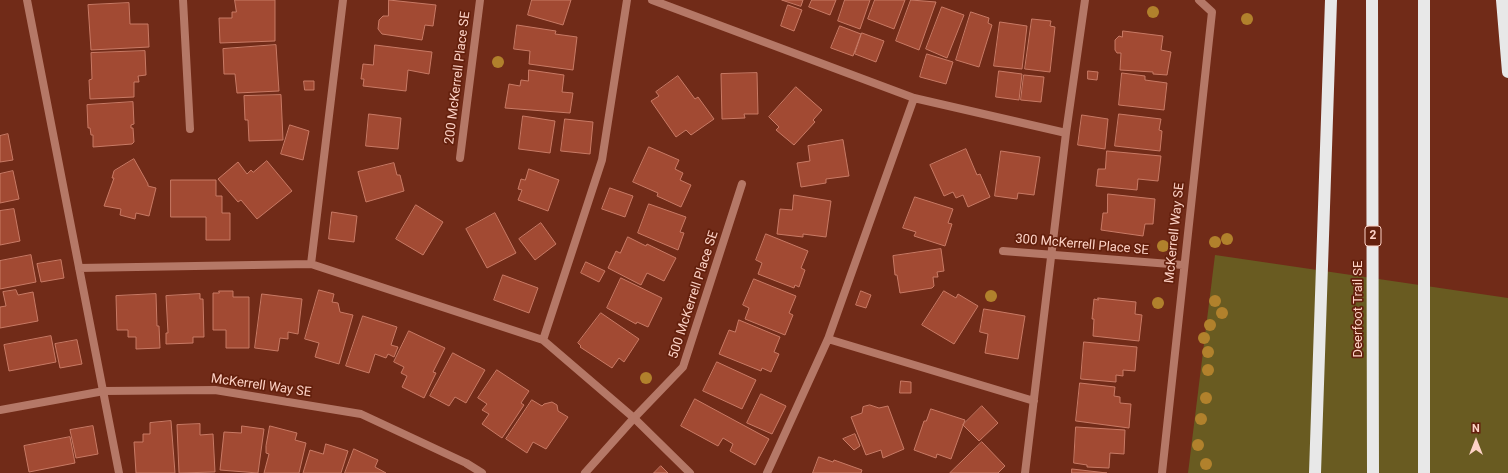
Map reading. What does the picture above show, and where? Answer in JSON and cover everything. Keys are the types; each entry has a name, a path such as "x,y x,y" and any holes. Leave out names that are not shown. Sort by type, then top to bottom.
{"highway":[{"path":"1315,473 1331,0"},
{"name":"Deerfoot Trail SE","path":"1372,0 1373,473"},
{"path":"1424,0 1424,473"},
{"path":"1502,0 1508,72"}],"street":[{"path":"27,0 119,473"},
{"path":"184,0 190,129"},
{"path":"311,264 343,0"},
{"name":"200 McKerrell Place SE","path":"460,158 480,0"},
{"path":"543,340 602,160 627,0"},
{"path":"652,0 914,98 1066,133"},
{"path":"1025,473 1066,133 1084,0"},
{"name":"McKerrell Way SE","path":"1162,473 1183,265 1212,12 1199,0"},
{"path":"767,473 828,339 914,98"},
{"name":"500 McKerrell Place SE","path":"585,473 634,418 683,367 742,184"},
{"name":"300 McKerrell Place SE","path":"1003,251 1183,265"},
{"path":"79,268 311,264 543,340 634,418 690,473"},
{"path":"828,339 1034,401"},
{"name":"McKerrell Way SE","path":"0,410 104,391 215,390 361,414 466,463 482,473"}],"shaded area":[{"path":"1215,255 1508,298 1508,473 1188,473"}],"building":[{"path":"235,0 275,0 275,41 220,43 219,18 232,18 232,12 236,12"},
{"path":"389,0 436,5 433,26 425,25 422,40 382,34 378,29 379,20 383,16 388,16"},
{"path":"532,0 571,0 563,25 528,15"},
{"path":"782,0 803,0 801,6"},
{"path":"812,0 836,0 830,15 809,7"},
{"path":"845,0 870,0 860,29 838,21"},
{"path":"875,0 905,0 894,29 868,19"},
{"path":"911,0 936,2 919,50 896,41"},
{"path":"129,3 130,24 148,24 149,47 91,50 88,5"},
{"path":"788,5 802,10 794,31 781,26"},
{"path":"942,7 964,15 947,58 926,49"},
{"path":"971,12 989,18 988,23 992,25 979,67 956,60"},
{"path":"1032,19 1051,21 1050,26 1055,27 1050,72 1025,69"},
{"path":"1000,22 1027,26 1022,69 994,66"},
{"path":"517,25 556,31 555,34 577,37 573,70 529,64 530,51 514,49"},
{"path":"840,26 861,34 853,56 831,48"},
{"path":"1123,31 1163,36 1161,50 1171,52 1167,75 1153,74 1153,72 1120,70 1121,53 1117,53 1115,50 1115,40 1119,36 1122,37"},
{"path":"862,33 884,41 876,62 855,54"},
{"path":"276,45 279,91 237,93 235,74 224,74 223,49"},
{"path":"375,45 432,52 429,74 408,70 406,91 363,86 364,79 361,79 363,64 373,65"},
{"path":"145,51 146,75 138,76 139,82 134,82 134,97 90,99 89,80 92,79 91,53"},
{"path":"927,54 953,62 946,84 920,77"},
{"path":"529,70 564,75 562,92 573,93 570,113 505,108 509,84 520,86 521,80 528,81"},
{"path":"999,71 1022,74 1019,100 996,97"},
{"path":"1088,71 1098,72 1097,80 1088,79"},
{"path":"757,73 758,114 744,114 745,118 722,119 721,74"},
{"path":"1122,73 1145,76 1145,80 1167,83 1164,110 1119,105"},
{"path":"1024,75 1044,77 1041,102 1021,100"},
{"path":"678,76 695,99 698,97 714,119 691,135 686,130 676,137 651,101 659,96 656,92"},
{"path":"304,81 314,81 314,90 305,90"},
{"path":"796,87 822,110 813,120 815,122 794,145 776,130 779,127 769,117"},
{"path":"281,95 283,140 249,141 248,120 245,120 244,96"},
{"path":"133,102 134,124 131,125 131,128 133,128 134,142 132,144 93,147 93,135 91,135 90,128 88,128 87,105"},
{"path":"369,114 401,118 398,149 366,146"},
{"path":"1119,114 1161,119 1159,130 1162,131 1160,151 1115,146"},
{"path":"1082,115 1108,119 1105,149 1078,145"},
{"path":"523,116 555,121 550,153 519,149"},
{"path":"565,119 593,122 590,154 561,151"},
{"path":"290,125 309,131 303,160 281,154"},
{"path":"8,134 13,160 0,162 0,136"},
{"path":"843,140 849,176 826,179 826,183 801,187 797,163 810,161 808,146"},
{"path":"649,147 679,160 675,169 683,173 680,180 691,185 681,207 657,196 658,193 633,182"},
{"path":"966,149 977,175 980,174 990,197 968,207 963,195 956,198 953,192 944,196 930,165"},
{"path":"1001,151 1040,157 1034,195 1018,193 1017,199 995,196"},
{"path":"1107,151 1161,156 1158,181 1138,179 1137,190 1096,186 1098,169 1105,169"},
{"path":"134,159 148,186 156,188 149,216 136,213 135,219 120,215 121,209 104,206 114,178 112,178 114,171"},
{"path":"267,161 292,191 257,219 241,200 238,202 218,179 238,162 247,174 251,170 253,172"},
{"path":"394,163 397,175 400,175 404,191 366,202 358,172"},
{"path":"529,169 559,180 548,211 518,200 522,190 518,189 521,179 525,180"},
{"path":"13,171 19,199 0,203 0,174"},
{"path":"171,180 216,180 216,196 222,196 222,213 230,213 230,240 206,240 206,217 171,217"},
{"path":"610,188 633,196 625,217 602,209"},
{"path":"1108,194 1155,199 1153,224 1145,224 1143,236 1101,230 1103,213 1107,213"},
{"path":"794,195 831,201 826,237 803,234 803,237 777,234 780,209 792,210"},
{"path":"915,197 953,209 948,223 952,224 945,246 914,236 916,232 903,228"},
{"path":"649,204 686,217 680,232 684,233 678,250 638,233"},
{"path":"416,205 443,222 423,255 396,239"},
{"path":"14,209 20,241 0,245 0,211"},
{"path":"332,212 357,216 354,242 329,239"},
{"path":"495,213 516,253 487,268 466,229"},
{"path":"541,223 556,244 535,260 519,239"},
{"path":"766,234 808,251 801,268 805,270 799,287 795,285 794,288 758,274 762,263 756,260"},
{"path":"628,237 646,246 647,244 676,258 664,281 647,273 641,285 608,268 616,251 620,253"},
{"path":"941,249 944,271 937,272 938,277 933,277 934,286 932,288 900,293 897,275 895,275 893,256"},
{"path":"31,255 36,282 0,289 0,261"},
{"path":"61,260 64,278 41,282 37,264"},
{"path":"586,262 605,271 599,282 581,273"},
{"path":"503,275 538,288 529,313 494,300"},
{"path":"621,278 662,298 648,327 637,322 636,324 607,308"},
{"path":"754,279 796,296 789,313 793,315 785,335 745,319 749,308 743,305"},
{"path":"16,290 18,295 33,292 38,321 0,328 0,307 6,306 3,292"},
{"path":"319,290 334,294 332,302 338,303 340,312 353,315 339,364 315,357 319,343 305,339"},
{"path":"219,291 233,291 233,297 249,297 249,348 226,348 226,330 213,330 213,293 219,293"},
{"path":"861,291 871,295 866,308 856,305"},
{"path":"944,291 956,298 958,294 978,306 954,344 922,325"},
{"path":"156,294 157,326 159,326 160,348 136,349 136,337 128,337 128,330 117,330 116,296"},
{"path":"200,294 200,299 203,299 204,337 193,337 193,343 166,344 166,333 168,333 166,296"},
{"path":"262,294 302,299 298,334 288,332 288,339 280,338 278,351 255,348"},
{"path":"1098,298 1136,302 1135,314 1142,315 1139,341 1093,336 1094,319 1092,319 1094,299 1098,300"},
{"path":"984,309 1025,316 1018,359 985,353 988,334 980,332"},
{"path":"601,313 639,339 624,362 619,358 612,368 580,347 581,346 578,343"},
{"path":"363,316 397,327 391,345 398,347 394,357 388,354 386,358 375,354 369,373 346,366"},
{"path":"739,320 780,337 774,352 779,354 771,372 762,368 761,371 719,354 729,330 735,332"},
{"path":"409,331 445,348 433,372 436,373 424,398 402,387 407,376 401,373 404,367 394,362"},
{"path":"51,336 56,362 9,371 4,345"},
{"path":"77,340 82,364 60,368 55,344"},
{"path":"1084,342 1137,347 1135,371 1123,370 1123,376 1116,375 1116,382 1081,379"},
{"path":"453,353 485,370 466,403 455,397 449,406 430,396"},
{"path":"717,362 756,380 742,409 703,391"},
{"path":"497,370 529,391 521,403 524,405 502,438 482,424 489,414 482,410 487,404 478,398"},
{"path":"901,381 911,382 911,393 900,393"},
{"path":"1080,383 1115,387 1114,396 1120,397 1120,403 1131,404 1129,428 1076,421"},
{"path":"761,394 786,406 772,434 747,423"},
{"path":"695,399 769,439 755,465 730,451 733,444 723,438 718,446 681,426"},
{"path":"532,400 542,406 552,402 557,405 558,411 568,417 546,449 533,442 527,453 506,439"},
{"path":"870,405 879,408 888,406 904,449 883,458 881,450 866,455 851,417 862,413 863,407"},
{"path":"982,406 998,423 979,441 963,425"},
{"path":"931,409 965,420 951,459 937,454 936,458 914,450 924,421 926,421"},
{"path":"171,421 175,473 136,473 134,442 143,442 143,434 150,434 150,423"},
{"path":"200,424 200,435 213,434 215,472 179,473 177,425"},
{"path":"93,426 98,454 76,458 70,430"},
{"path":"242,426 264,429 258,473 220,470 224,432 241,433"},
{"path":"270,426 297,433 295,440 306,443 299,473 264,473 269,454 266,453 266,446"},
{"path":"1076,427 1125,430 1124,454 1110,453 1109,468 1087,467 1087,465 1074,463"},
{"path":"855,434 860,446 854,450 843,439"},
{"path":"70,437 75,463 29,472 24,446"},
{"path":"982,442 1005,466 998,473 950,473"},
{"path":"326,444 348,451 341,473 303,473 310,450 323,454"},
{"path":"354,449 378,460 375,467 386,473 345,473"},
{"path":"819,457 833,462 834,460 862,470 861,473 813,473"},
{"path":"661,466 668,473 654,473"},
{"path":"1072,469 1107,473 1072,473"}]}
